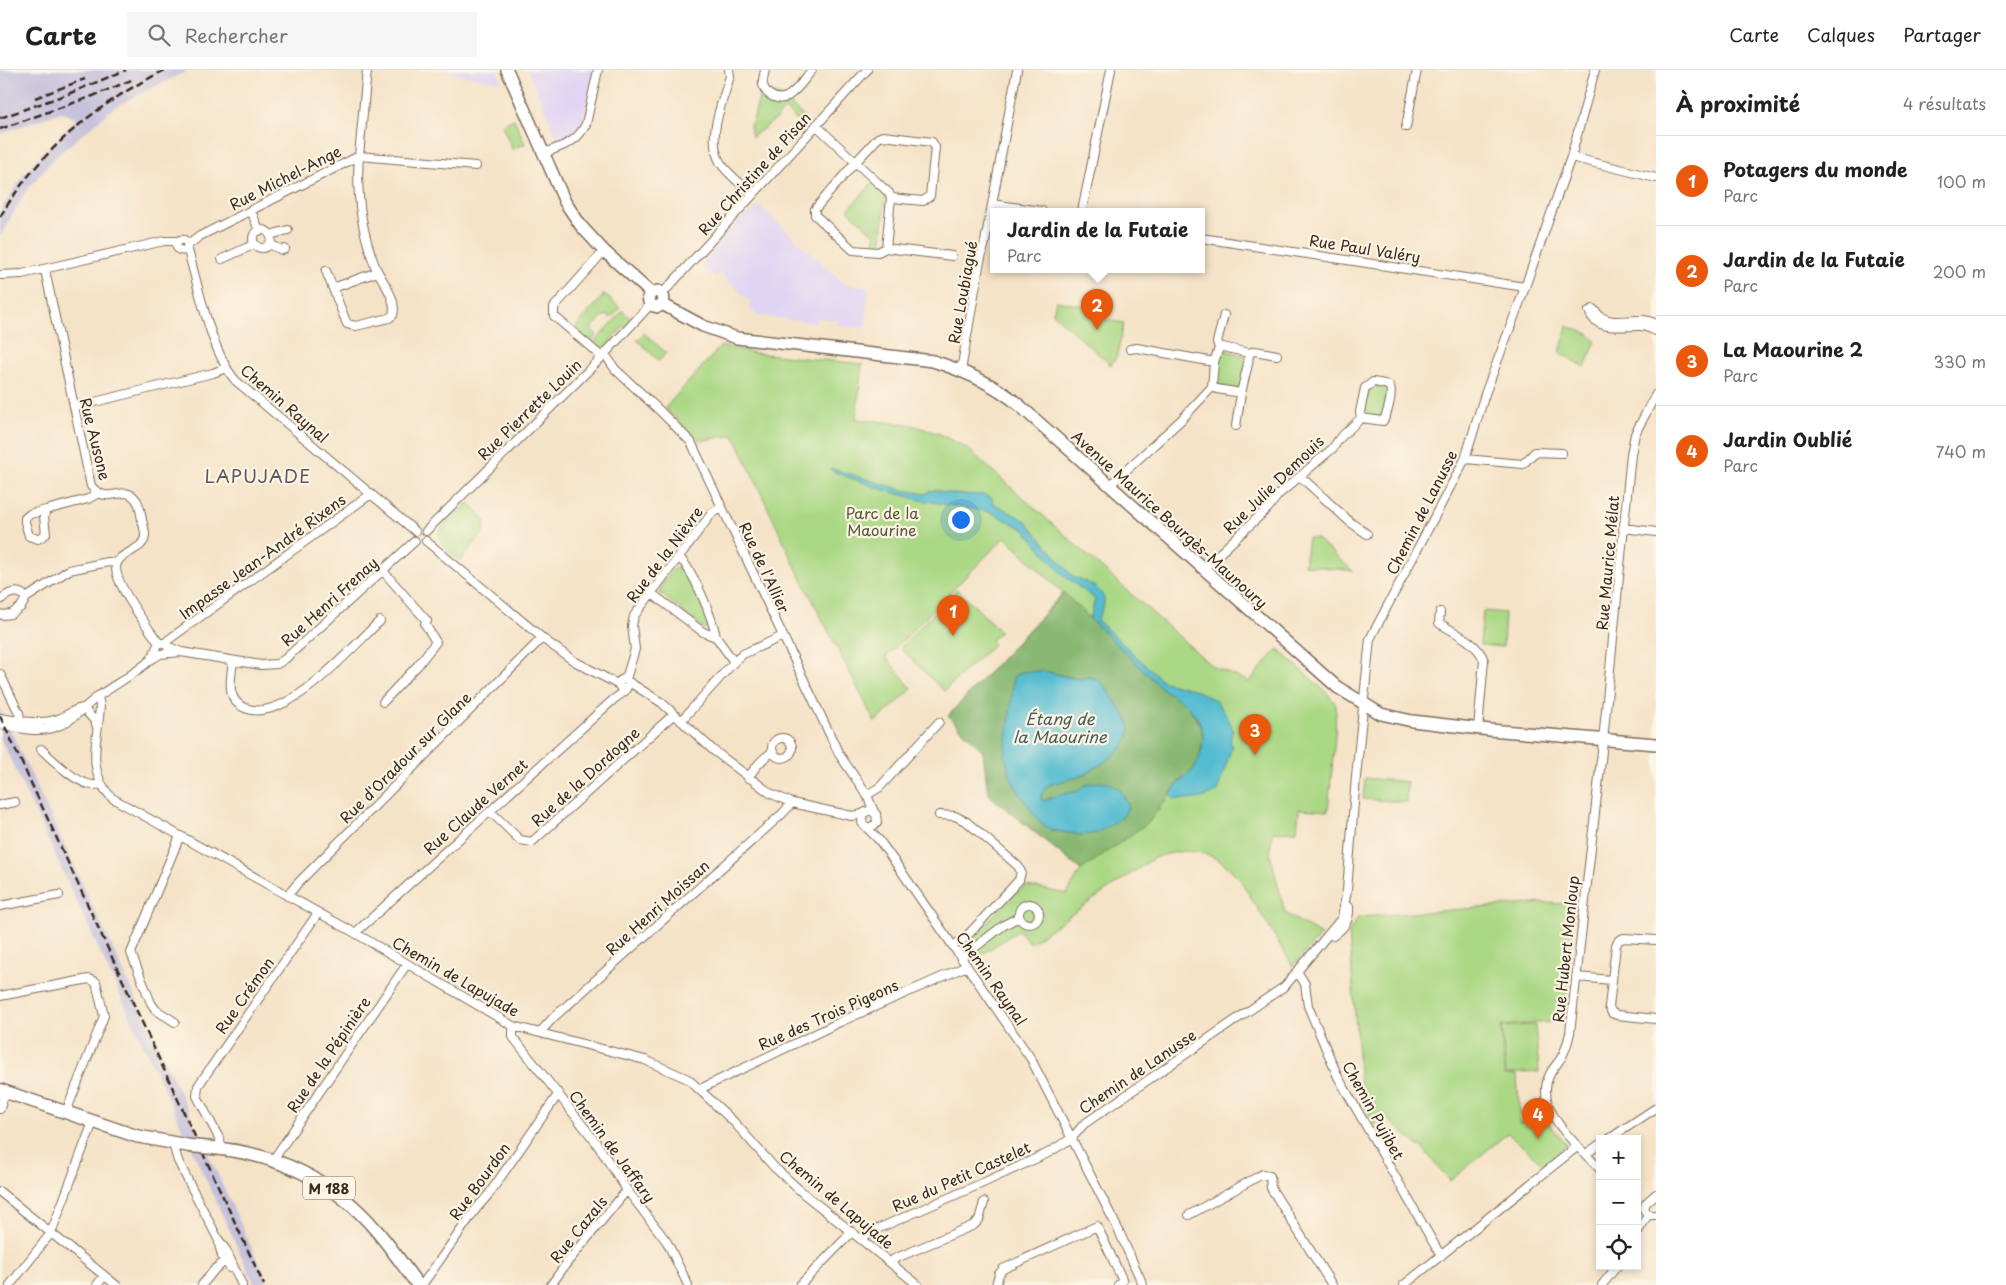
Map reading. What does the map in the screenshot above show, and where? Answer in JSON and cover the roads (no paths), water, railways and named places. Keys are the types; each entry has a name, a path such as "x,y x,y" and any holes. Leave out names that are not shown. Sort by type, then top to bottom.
{"main road":[{"name":"M 188","path":"2,1091 136,1136 182,1145 246,1152 303,1172 354,1206 377,1231 420,1285"}],"street":[{"name":"Rue Michel-Ange","path":"0,275 45,270 164,241 182,245 359,156 367,70"},
{"name":"Avenue Maurice Bourgès-Maunoury","path":"507,70 565,202 581,226 604,251 658,297 702,326 731,336 933,361 961,371 998,389 1110,485 1337,687 1364,705 1391,718 1478,729 1656,744"},
{"path":"544,153 579,137 586,124 598,70"},
{"path":"729,70 730,76 715,134 715,149 721,163 753,195"},
{"path":"765,70 764,88 769,95 780,98 790,95 812,70"},
{"name":"Rue Christine de Pisan","path":"658,297 866,70"},
{"name":"Rue Loubiagué","path":"991,208 1016,70"},
{"path":"1083,208 1111,70"},
{"path":"1406,127 1417,70"},
{"name":"Chemin de Lanusse","path":"1072,1138 1084,1124 1285,986 1322,944 1342,929 1348,920 1347,890 1370,639 1466,459 1485,394 1571,157 1595,70"},
{"path":"816,126 889,193 891,198 884,250"},
{"path":"891,198 923,202 930,196 935,147 932,142 882,136 878,138 814,209 815,215 853,250 884,250 952,256"},
{"path":"326,271 347,324 356,326 389,318 393,315 395,306 378,272 368,247 363,227 359,156 476,166"},
{"path":"1571,157 1656,178"},
{"path":"992,204 1021,208"},
{"path":"251,210 259,231"},
{"name":"Rue Loubiagué","path":"961,371 990,214"},
{"path":"270,235 288,230"},
{"path":"255,244 254,235 259,231 266,231 270,235"},
{"path":"269,244 270,235"},
{"name":"Rue Paul Valéry","path":"1205,239 1525,287"},
{"path":"255,244 262,248 269,244"},
{"path":"222,259 255,244"},
{"path":"269,244 282,250 285,249"},
{"name":"Chemin Raynal","path":"182,245 190,260 226,368 236,381 415,531"},
{"name":"Rue de l'Allier","path":"604,251 554,307 554,316 651,402 691,442 839,754 867,795 874,812"},
{"name":"Rue Ausone","path":"45,270 91,486 98,494 106,496 128,494 132,495 139,503 144,540 116,563"},
{"path":"333,288 378,272"},
{"path":"650,305 648,300 658,297"},
{"name":"Rue Pierrette Louin","path":"426,531 602,357 650,305"},
{"path":"1593,308 1601,317 1609,320 1642,319 1655,328 1642,326 1609,327 1596,320 1589,311 1593,308"},
{"path":"1110,485 1181,420 1212,387 1214,362 1219,348 1217,342 1224,315"},
{"path":"1130,349 1137,348 1214,362"},
{"path":"1219,348 1277,355"},
{"path":"1236,426 1249,353"},
{"path":"74,407 213,373 226,368"},
{"path":"1373,382 1387,385 1390,388 1391,394 1386,416 1382,421 1361,418 1360,412 1365,388 1373,382"},
{"path":"1212,387 1216,390 1241,393"},
{"name":"Rue Maurice Mélat","path":"1603,739 1633,443 1641,419 1656,394"},
{"name":"Rue Julie Demouis","path":"1204,569 1268,508 1278,495 1333,448 1361,418"},
{"path":"1466,459 1523,464 1535,452 1562,453"},
{"path":"1301,477 1350,522 1367,534"},
{"path":"46,510 88,499 98,494"},
{"name":"Impasse Jean-André Rixens","path":"98,696 150,660 163,648 371,494"},
{"name":"Rue de la Nièvre","path":"624,685 635,649 632,621 712,513 722,507"},
{"path":"1624,528 1656,532"},
{"path":"422,529 426,531 428,538 426,541 418,543 415,541 415,531 422,529"},
{"name":"Rue Henri Frenay","path":"163,648 270,666 285,659 415,541"},
{"name":"Chemin Raynal","path":"426,541 542,638 574,661 605,677 642,690 662,703 712,750 770,793 792,803 852,816 864,813"},
{"path":"679,557 688,568 713,622 716,637 734,662"},
{"path":"0,614 2,616 11,614 21,607 26,598 69,570 108,562 116,563 117,575 127,596 163,648"},
{"path":"383,571 427,620 425,624 436,642 418,666 383,702"},
{"path":"0,600 18,591 26,598"},
{"path":"651,593 703,632 716,637"},
{"path":"1440,612 1439,623 1473,644 1484,660 1478,729"},
{"path":"233,661 230,687 234,700 248,710 271,709 297,698 380,621"},
{"path":"681,721 743,654 783,636"},
{"name":"Rue d'Oradour sur Glane","path":"287,896 542,638"},
{"path":"0,674 21,725"},
{"name":"Rue Claude Vernet","path":"355,934 614,698 624,685"},
{"path":"0,718 40,730 54,727 78,715 83,708 98,696 100,706 95,770 100,784 89,786 60,766 41,749"},
{"path":"83,708 95,721 97,727"},
{"name":"Rue de la Dordogne","path":"490,811 520,840 532,842 674,714"},
{"path":"864,813 874,812 877,817 875,824 864,825 861,820 868,802 867,795 880,787 939,722"},
{"path":"0,724 21,725"},
{"name":"Rue Hubert Monloup","path":"1578,1146 1553,1116 1546,1097 1546,1084 1550,1073 1566,1048 1570,1033 1603,739"},
{"path":"748,778 761,761 773,752"},
{"name":"Chemin de Lapujade","path":"100,784 112,798 355,934 513,1026 645,1060 688,1079 700,1089 774,1167 804,1194 918,1285"},
{"path":"0,805 15,802"},
{"name":"Rue Henri Moissan","path":"542,1033 542,1030 553,1018 792,803"},
{"name":"Chemin Raynal","path":"845,814 864,825 878,840 953,946 1031,1059 1072,1138"},
{"path":"939,815 955,816 967,822 1018,866 1021,872 1019,880 966,937 953,946"},
{"name":"Chemin Raynal","path":"875,824 878,840"},
{"path":"175,1022 156,1010 151,1003 131,953 180,836"},
{"path":"0,906 59,895"},
{"name":"Rue Crémon","path":"217,1148 220,1140 196,1094 198,1086 318,913"},
{"path":"961,958 1004,926 1019,918"},
{"path":"1656,940 1624,938 1618,940 1609,1007 1612,1013 1656,1020"},
{"name":"Rue de la Pépinière","path":"272,1160 407,964"},
{"name":"Rue des Trois Pigeons","path":"700,1089 826,1029 967,966"},
{"name":"Chemin Pujibet","path":"1297,972 1305,984 1308,1006 1338,1077 1441,1256"},
{"path":"1576,977 1612,980"},
{"path":"0,996 89,979 96,982 104,1016 66,1112"},
{"name":"Chemin de Jaffary","path":"513,1026 513,1037 596,1141 627,1190 667,1242 688,1285"},
{"path":"0,1109 2,1091"},
{"name":"Rue Bourdon","path":"420,1285 476,1208 489,1194 559,1093"},
{"path":"1615,1135 1656,1108"},
{"path":"10,1285 50,1233 93,1122"},
{"path":"1072,1138 1118,1229 1143,1285"},
{"name":"Rue du Petit Castelet","path":"862,1239 876,1229 1014,1170 1048,1153 1072,1138"},
{"path":"182,1145 178,1161 240,1282"},
{"path":"1404,1285 1578,1146 1596,1165"},
{"path":"1586,1154 1596,1147"},
{"path":"1188,1215 1263,1174 1270,1176 1271,1188 1332,1285"},
{"name":"Rue Cazals","path":"551,1285 627,1190"},
{"path":"0,1192 116,1285"},
{"path":"1641,1228 1652,1215 1644,1209 1649,1201"},
{"path":"891,1263 894,1259 974,1225 979,1220 984,1202"},
{"path":"996,1285 1003,1268 1097,1226 1122,1279 1122,1282 1118,1285"},
{"path":"800,1285 852,1232"},
{"path":"202,1285 227,1259"},
{"path":"1602,1285 1615,1270"},
{"path":"97,1285 104,1276"}],"water":[{"path":"831,468 902,490 926,494 929,491 936,490 953,494 984,495 992,498 993,503 1026,521 1073,577 1092,585 1101,592 1104,603 1097,620 1164,682 1193,689 1215,700 1227,715 1233,730 1230,740 1232,747 1217,792 1206,797 1191,799 1174,799 1171,796 1180,782 1193,770 1198,760 1203,736 1199,720 1186,705 1165,691 1090,619 1095,599 1063,575 1024,529 990,512 920,500 881,489 832,471"},
{"name":"Étang de la Maourine","path":"1044,671 1077,679 1089,677 1100,680 1128,720 1129,737 1121,749 1105,762 1082,776 1048,785 1041,795 1044,801 1058,795 1079,791 1085,785 1097,782 1109,783 1116,787 1121,791 1128,805 1124,816 1097,833 1081,835 1051,830 1040,822 1019,793 1011,778 1005,756 1014,676 1022,672"}],"railway":[{"path":"0,118 68,94 126,70"},
{"path":"0,217 15,193 33,171 51,150 71,132 116,98 165,70"},
{"path":"35,98 85,79"},
{"path":"0,129 93,96 134,79"},
{"path":"0,716 264,1285"}],"place":[{"name":"Jardin de la Futaie","path":"1097,330"},
{"name":"Potagers du monde","path":"953,636"},
{"name":"La Maourine 2","path":"1255,755"},
{"name":"Jardin Oublié","path":"1538,1139"}],"district":[{"name":"LAPUJADE","path":"258,475"}],"park label":[{"name":"Parc de la Maourine","path":"882,520"}]}
